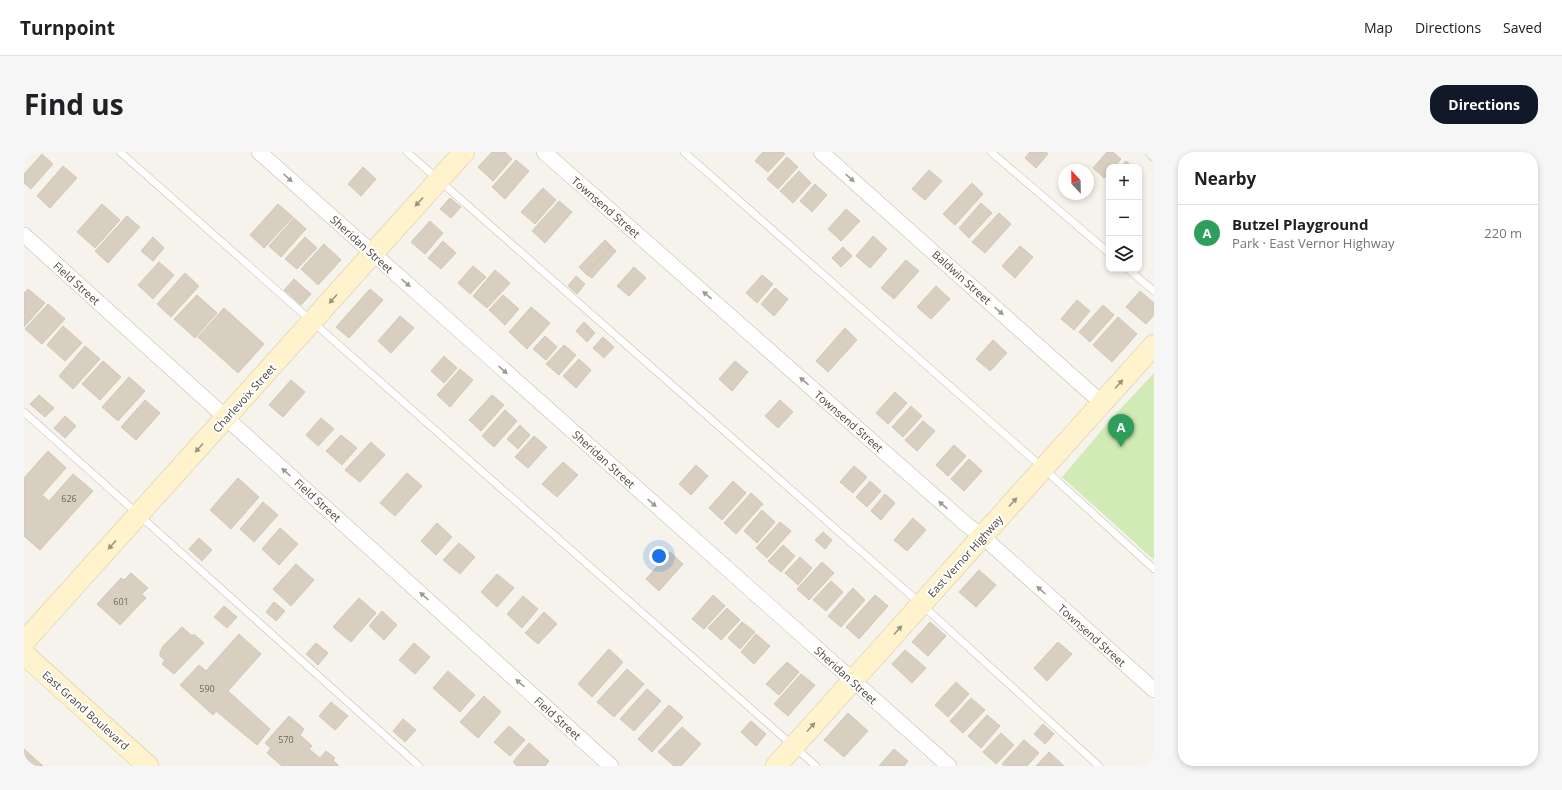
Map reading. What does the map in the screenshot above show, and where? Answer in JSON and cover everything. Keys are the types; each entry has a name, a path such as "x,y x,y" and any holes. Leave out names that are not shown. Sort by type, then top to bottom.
{"street":[{"name":"Sheridan Street","path":"259,152 949,766"},
{"name":"Charlevoix Street","path":"24,642 464,152"},
{"name":"Townsend Street","path":"544,152 967,525 982,536 1154,690"},
{"name":"Baldwin Street","path":"820,152 1102,403"},
{"name":"Field Street","path":"24,235 611,766"},
{"name":"East Vernor Highway","path":"776,766 1154,345"},
{"name":"East Grand Boulevard","path":"24,654 148,766"}],"lane":[{"path":"120,152 816,766"},
{"path":"407,152 921,604 1099,766"},
{"path":"684,152 1043,468 1154,569"},
{"path":"991,152 1106,250"},
{"path":"1132,272 1154,291"},
{"path":"24,412 419,766"}],"green space":[{"path":"1154,373 1154,560 1062,477 1113,417"}],"building":[{"path":"492,152 505,152 512,159 493,181 478,167"},
{"path":"763,152 783,152 785,154 768,172 755,161"},
{"path":"1030,152 1046,152 1048,154 1036,168 1025,158"},
{"path":"1107,152 1113,152 1121,159 1117,164 1106,164 1106,176 1104,178 1094,169 1094,167"},
{"path":"42,154 53,164 31,189 24,183 24,174"},
{"path":"787,157 798,167 778,189 767,179"},
{"path":"516,160 529,171 505,199 492,187"},
{"path":"63,166 77,178 50,208 37,196"},
{"path":"363,167 376,179 361,196 348,184"},
{"path":"929,170 942,181 925,200 912,189"},
{"path":"799,171 811,183 793,203 780,191"},
{"path":"972,183 983,194 955,225 943,214"},
{"path":"815,184 827,195 812,212 800,201"},
{"path":"543,188 556,200 535,224 521,212"},
{"path":"450,198 461,207 451,218 440,209"},
{"path":"559,201 572,212 545,243 532,231"},
{"path":"981,203 992,213 969,238 959,228"},
{"path":"102,204 120,220 95,248 77,232"},
{"path":"278,204 293,217 264,248 250,235"},
{"path":"846,209 860,221 841,241 828,229"},
{"path":"999,213 1011,224 985,253 972,242"},
{"path":"127,216 140,227 108,263 95,251"},
{"path":"294,218 306,229 281,257 269,246"},
{"path":"430,221 443,233 425,254 411,242"},
{"path":"873,236 887,249 870,268 856,256"},
{"path":"153,237 164,248 153,261 141,251"},
{"path":"305,237 317,248 297,269 285,259"},
{"path":"605,240 611,246 586,274 579,267"},
{"path":"443,241 456,253 441,269 428,258"},
{"path":"324,244 341,260 318,285 301,269"},
{"path":"611,246 616,251 592,278 586,274"},
{"path":"1020,246 1033,257 1015,278 1002,266"},
{"path":"843,247 852,256 841,267 832,258"},
{"path":"906,260 919,271 894,299 881,288"},
{"path":"159,262 174,275 153,299 138,285"},
{"path":"473,266 486,277 470,294 458,283"},
{"path":"634,267 646,278 629,296 617,286"},
{"path":"495,270 510,283 487,308 473,296"},
{"path":"185,273 199,286 171,317 157,304"},
{"path":"762,275 773,284 757,303 746,293"},
{"path":"576,276 585,284 577,294 568,286"},
{"path":"294,279 311,294 301,305 284,290"},
{"path":"936,286 950,299 931,319 917,307"},
{"path":"775,288 788,299 774,316 761,304"},
{"path":"28,289 45,303 24,327 24,293"},
{"path":"370,289 383,300 349,338 336,327"},
{"path":"1140,291 1154,303 1154,315 1146,324 1126,307"},
{"path":"197,295 217,313 195,338 174,319"},
{"path":"503,295 519,309 505,325 489,310"},
{"path":"1077,300 1090,311 1074,330 1061,319"},
{"path":"48,304 65,319 42,344 25,329"},
{"path":"1103,305 1114,315 1090,342 1079,332"},
{"path":"531,307 550,323 527,349 509,332"},
{"path":"224,308 264,344 238,373 198,337"},
{"path":"400,316 414,328 391,353 378,341"},
{"path":"1118,317 1137,334 1112,362 1093,345"},
{"path":"584,322 595,333 587,342 576,331"},
{"path":"63,326 82,343 65,361 47,345"},
{"path":"845,328 857,340 828,372 816,361"},
{"path":"545,336 557,347 546,360 533,349"},
{"path":"603,337 614,347 604,358 593,348"},
{"path":"993,340 1007,353 990,371 976,359"},
{"path":"564,345 576,355 559,375 546,364"},
{"path":"85,346 100,359 73,389 59,376"},
{"path":"444,356 457,368 444,383 431,371"},
{"path":"579,359 591,370 576,388 563,376"},
{"path":"103,361 121,377 100,400 82,384"},
{"path":"735,361 748,372 732,391 719,379"},
{"path":"460,369 473,380 450,407 437,395"},
{"path":"129,377 145,391 118,421 102,407"},
{"path":"291,380 305,392 283,417 269,405"},
{"path":"895,392 907,403 888,424 876,413"},
{"path":"39,395 54,408 45,417 30,404"},
{"path":"492,395 504,405 481,431 469,420"},
{"path":"145,400 160,413 136,440 121,427"},
{"path":"780,400 793,412 778,428 765,416"},
{"path":"911,406 922,416 903,437 892,427"},
{"path":"505,410 517,421 494,447 482,436"},
{"path":"65,416 76,426 65,438 54,428"},
{"path":"321,418 334,429 318,446 306,435"},
{"path":"923,421 935,431 917,451 905,440"},
{"path":"520,425 530,435 518,449 507,439"},
{"path":"341,435 357,448 342,465 326,451"},
{"path":"534,436 547,447 528,468 515,457"},
{"path":"371,442 385,455 360,482 345,470"},
{"path":"954,445 966,456 948,476 936,465"},
{"path":"48,451 66,468 42,495 49,501 73,474 93,491 40,550 24,536 24,478"},
{"path":"969,459 982,471 964,491 951,479"},
{"path":"563,462 578,475 557,497 542,484"},
{"path":"696,465 708,476 691,495 679,484"},
{"path":"854,466 867,477 853,493 840,482"},
{"path":"407,473 422,486 395,516 380,503"},
{"path":"238,478 259,497 231,529 210,510"},
{"path":"733,481 746,493 722,520 709,508"},
{"path":"870,481 881,491 867,507 856,497"},
{"path":"751,493 763,504 736,534 724,523"},
{"path":"885,494 895,503 881,520 871,511"},
{"path":"263,502 278,515 254,542 240,529"},
{"path":"762,510 775,522 757,543 744,531"},
{"path":"913,518 926,530 907,551 894,540"},
{"path":"780,522 791,531 767,558 756,548"},
{"path":"437,523 452,537 436,555 421,541"},
{"path":"280,528 298,544 279,565 262,549"},
{"path":"823,532 832,540 825,549 815,540"},
{"path":"199,538 212,550 202,561 189,549"},
{"path":"459,543 475,557 460,574 443,560"},
{"path":"783,545 795,556 781,572 768,561"},
{"path":"670,552 683,564 659,591 646,579"},
{"path":"800,557 812,568 798,585 785,573"},
{"path":"822,562 834,573 809,600 797,589"},
{"path":"296,564 314,580 291,606 273,589"},
{"path":"979,570 996,585 976,607 959,592"},
{"path":"131,573 148,588 142,594 146,598 120,625 97,604 121,578 124,580"},
{"path":"497,574 514,588 497,607 481,592"},
{"path":"831,581 843,592 826,611 813,600"},
{"path":"853,588 865,600 841,627 828,616"},
{"path":"713,595 725,606 704,629 692,619"},
{"path":"875,595 888,606 859,639 846,627"},
{"path":"523,596 538,609 522,628 507,614"},
{"path":"359,598 376,613 351,642 333,627"},
{"path":"274,602 285,611 276,621 266,612"},
{"path":"224,606 237,617 227,628 214,617"},
{"path":"727,608 740,620 721,640 708,628"},
{"path":"382,611 397,625 384,640 369,626"},
{"path":"544,612 557,624 538,644 525,633"},
{"path":"742,622 755,632 740,649 728,638"},
{"path":"930,622 946,636 928,656 912,642"},
{"path":"182,627 192,636 194,634 204,643 174,674 162,664 165,660 160,656 160,652 163,646"},
{"path":"239,634 261,654 228,691 270,729 257,745 216,711 213,715 180,685 199,665 206,671"},
{"path":"756,634 770,646 754,664 741,652"},
{"path":"1058,642 1072,654 1047,681 1034,668"},
{"path":"316,643 328,653 318,665 306,654"},
{"path":"414,643 430,657 415,674 399,660"},
{"path":"609,649 623,662 592,697 578,684"},
{"path":"905,650 926,668 912,683 892,664"},
{"path":"787,662 799,672 779,695 766,684"},
{"path":"627,669 644,684 614,717 597,702"},
{"path":"448,671 475,695 460,712 433,688"},
{"path":"801,674 815,685 788,716 774,704"},
{"path":"956,682 969,694 948,717 935,705"},
{"path":"647,689 661,701 634,731 620,719"},
{"path":"484,696 501,712 478,738 460,722"},
{"path":"971,698 985,710 963,733 950,721"},
{"path":"331,702 348,716 335,730 319,716"},
{"path":"669,705 683,717 652,752 638,739"},
{"path":"848,713 868,731 844,757 824,740"},
{"path":"987,715 1000,726 981,748 968,736"},
{"path":"289,716 304,729 300,735 312,746 309,749 320,758 326,751 335,758 333,760 339,766 282,766 267,753 271,748 265,743"},
{"path":"403,719 416,730 405,742 393,731"},
{"path":"751,721 766,734 756,746 741,732"},
{"path":"1043,724 1054,734 1045,744 1034,734"},
{"path":"509,726 525,740 510,756 494,742"},
{"path":"682,727 701,744 681,766 674,766 658,752"},
{"path":"1001,733 1014,745 996,764 983,752"},
{"path":"1024,740 1039,753 1027,766 1005,766 1002,764"},
{"path":"529,743 549,761 545,766 517,766 513,762"},
{"path":"24,749 43,766 24,766"},
{"path":"894,749 908,761 904,766 879,766"},
{"path":"1049,752 1064,766 1036,766"}],"place":[{"name":"Butzel Playground","path":"1121,447"}]}
